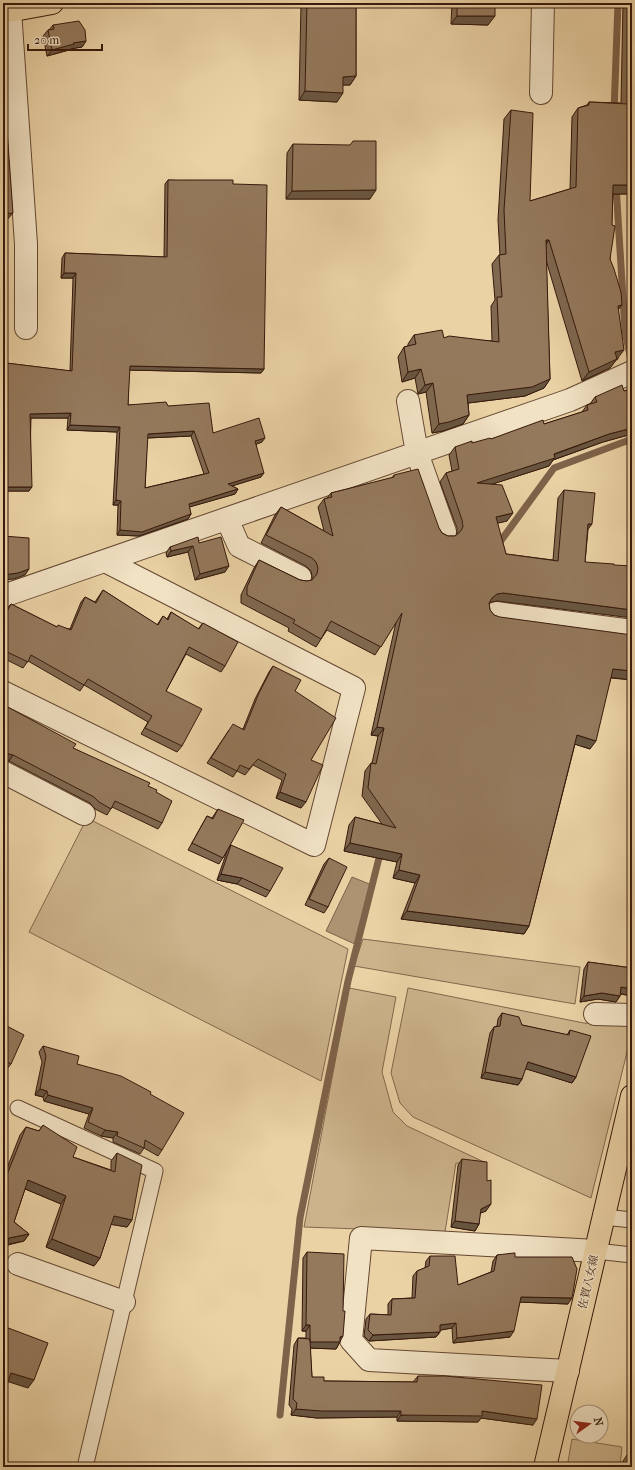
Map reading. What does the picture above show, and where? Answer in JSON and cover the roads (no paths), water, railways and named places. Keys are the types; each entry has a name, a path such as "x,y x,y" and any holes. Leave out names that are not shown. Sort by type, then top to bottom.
{"main road":[{"path":"7,11 52,3"},
{"name":"佐賀八女線","path":"545,1467 632,1096"}],"street":[{"path":"541,93 543,3"},
{"path":"7,11 26,244 26,328"},
{"path":"3,596 570,400 632,372"},
{"path":"408,401 417,453 445,532"},
{"path":"227,519 240,546 300,577"},
{"path":"3,692 314,845 354,688 105,561"},
{"path":"496,613 632,631"},
{"path":"3,772 84,814"},
{"path":"595,1014 632,1015"},
{"path":"568,1371 369,1360 351,1340 361,1238 596,1251"},
{"path":"18,1264 124,1302"}],"lane":[{"path":"18,1108 155,1171 85,1467"},
{"path":"604,1217 632,1220"},
{"path":"596,1251 632,1255"}],"waterway":[{"path":"614,112 618,3"},
{"path":"616,185 625,331 631,360"},
{"path":"497,546 554,468 632,439"},
{"path":"280,1415 300,1218 348,981 381,850"}]}
